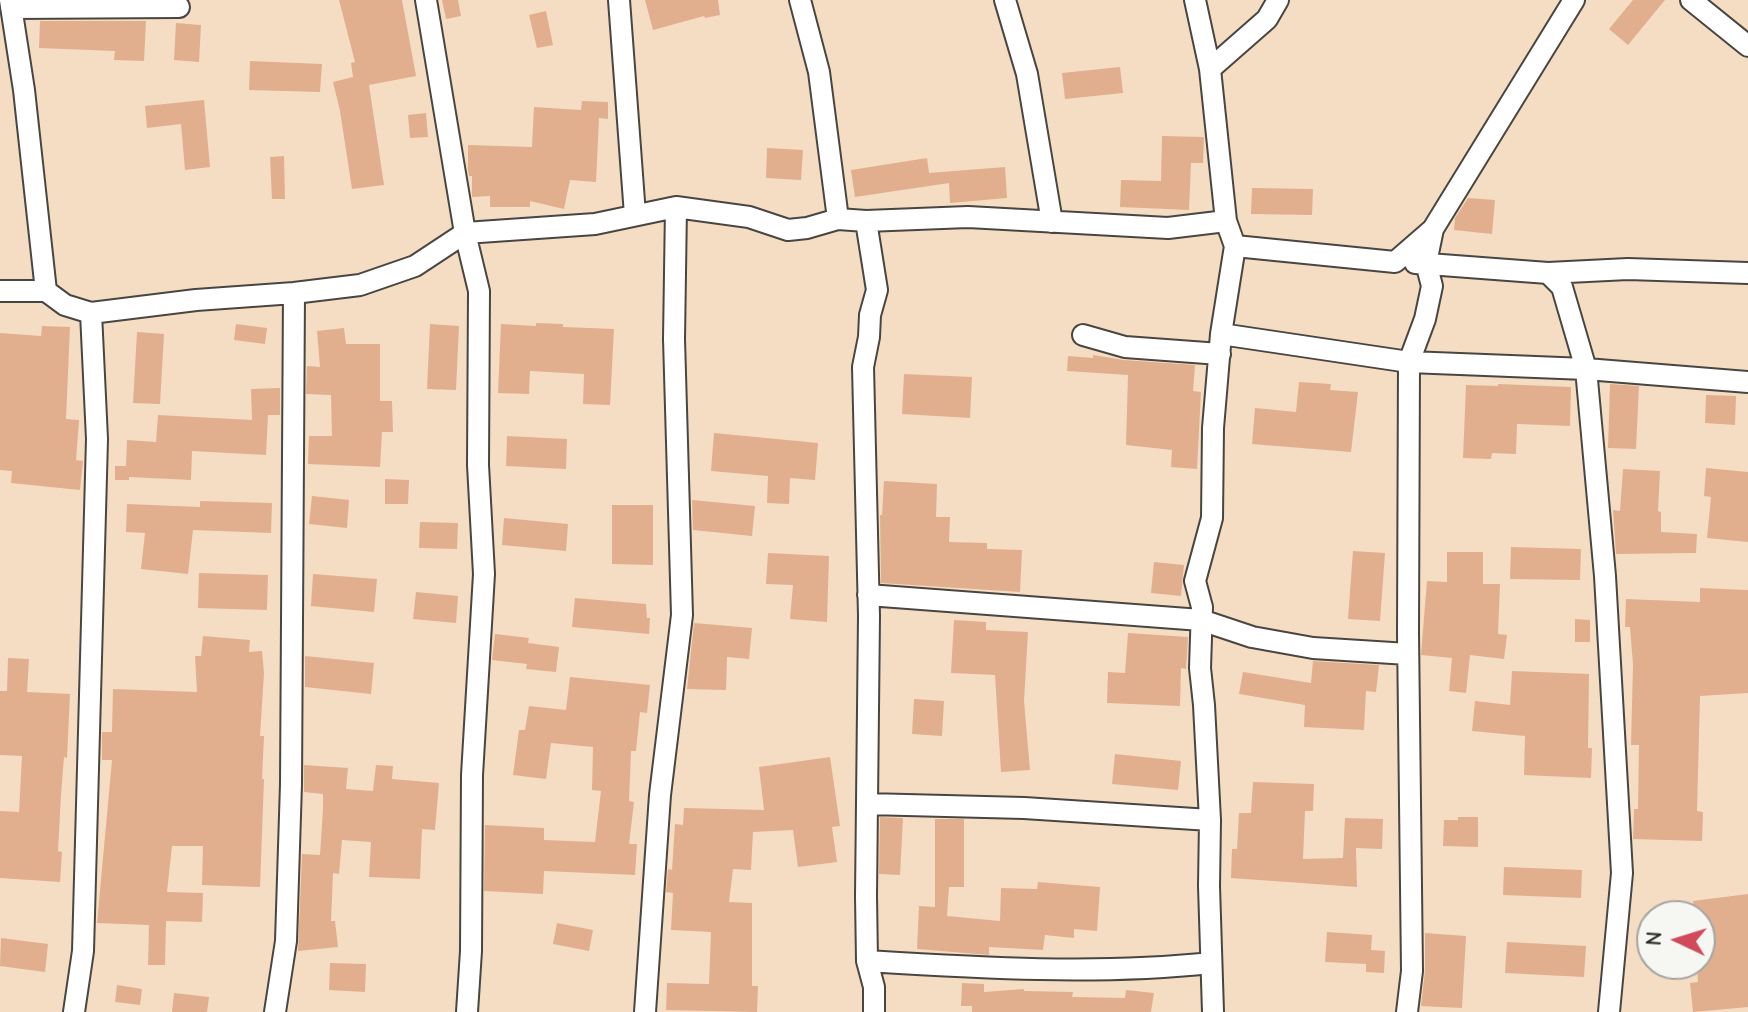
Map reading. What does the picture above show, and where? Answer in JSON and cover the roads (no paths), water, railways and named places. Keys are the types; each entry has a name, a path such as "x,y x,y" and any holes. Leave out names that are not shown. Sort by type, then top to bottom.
{"street":[{"path":"426,0 465,233 479,291 478,465 484,574 472,775 471,951 467,1012"},
{"path":"619,0 635,215"},
{"path":"800,0 819,72 838,219"},
{"path":"1005,0 1027,74 1052,222"},
{"path":"1195,0 1210,69 1226,221 1235,246 1213,428 1212,518 1195,581 1202,607 1200,668 1210,820 1213,1012"},
{"path":"1210,69 1267,19 1278,0"},
{"path":"1395,262 1433,229 1574,0"},
{"path":"1691,0 1748,46"},
{"path":"46,291 24,90 11,4 179,7"},
{"path":"645,1012 660,795 682,615 674,339 676,207"},
{"path":"0,291 46,291 65,305 91,313 360,285 415,266 465,233 595,224 676,207 749,217 788,230 838,219 866,221 968,217 1168,228 1226,221"},
{"path":"866,221 877,290 870,315 863,367 868,595 867,961 874,987 874,1012"},
{"path":"1407,1012 1412,971 1408,654 1409,362 1425,319 1432,286 1426,263 1433,229"},
{"path":"1235,246 1548,273 1628,269 1748,273"},
{"path":"1548,273 1562,287 1586,369 1605,576 1622,873 1609,1012"},
{"path":"275,1012 286,941 290,816 294,293"},
{"path":"74,1012 83,951 97,439 91,313"},
{"path":"1083,335 1125,347 1221,344 1409,362 1586,369 1748,382"},
{"path":"868,595 1201,620 1252,637 1313,648 1408,654"},
{"path":"867,804 1024,808 1210,820"},
{"path":"867,961 1002,969 1171,967 1211,963"}]}
